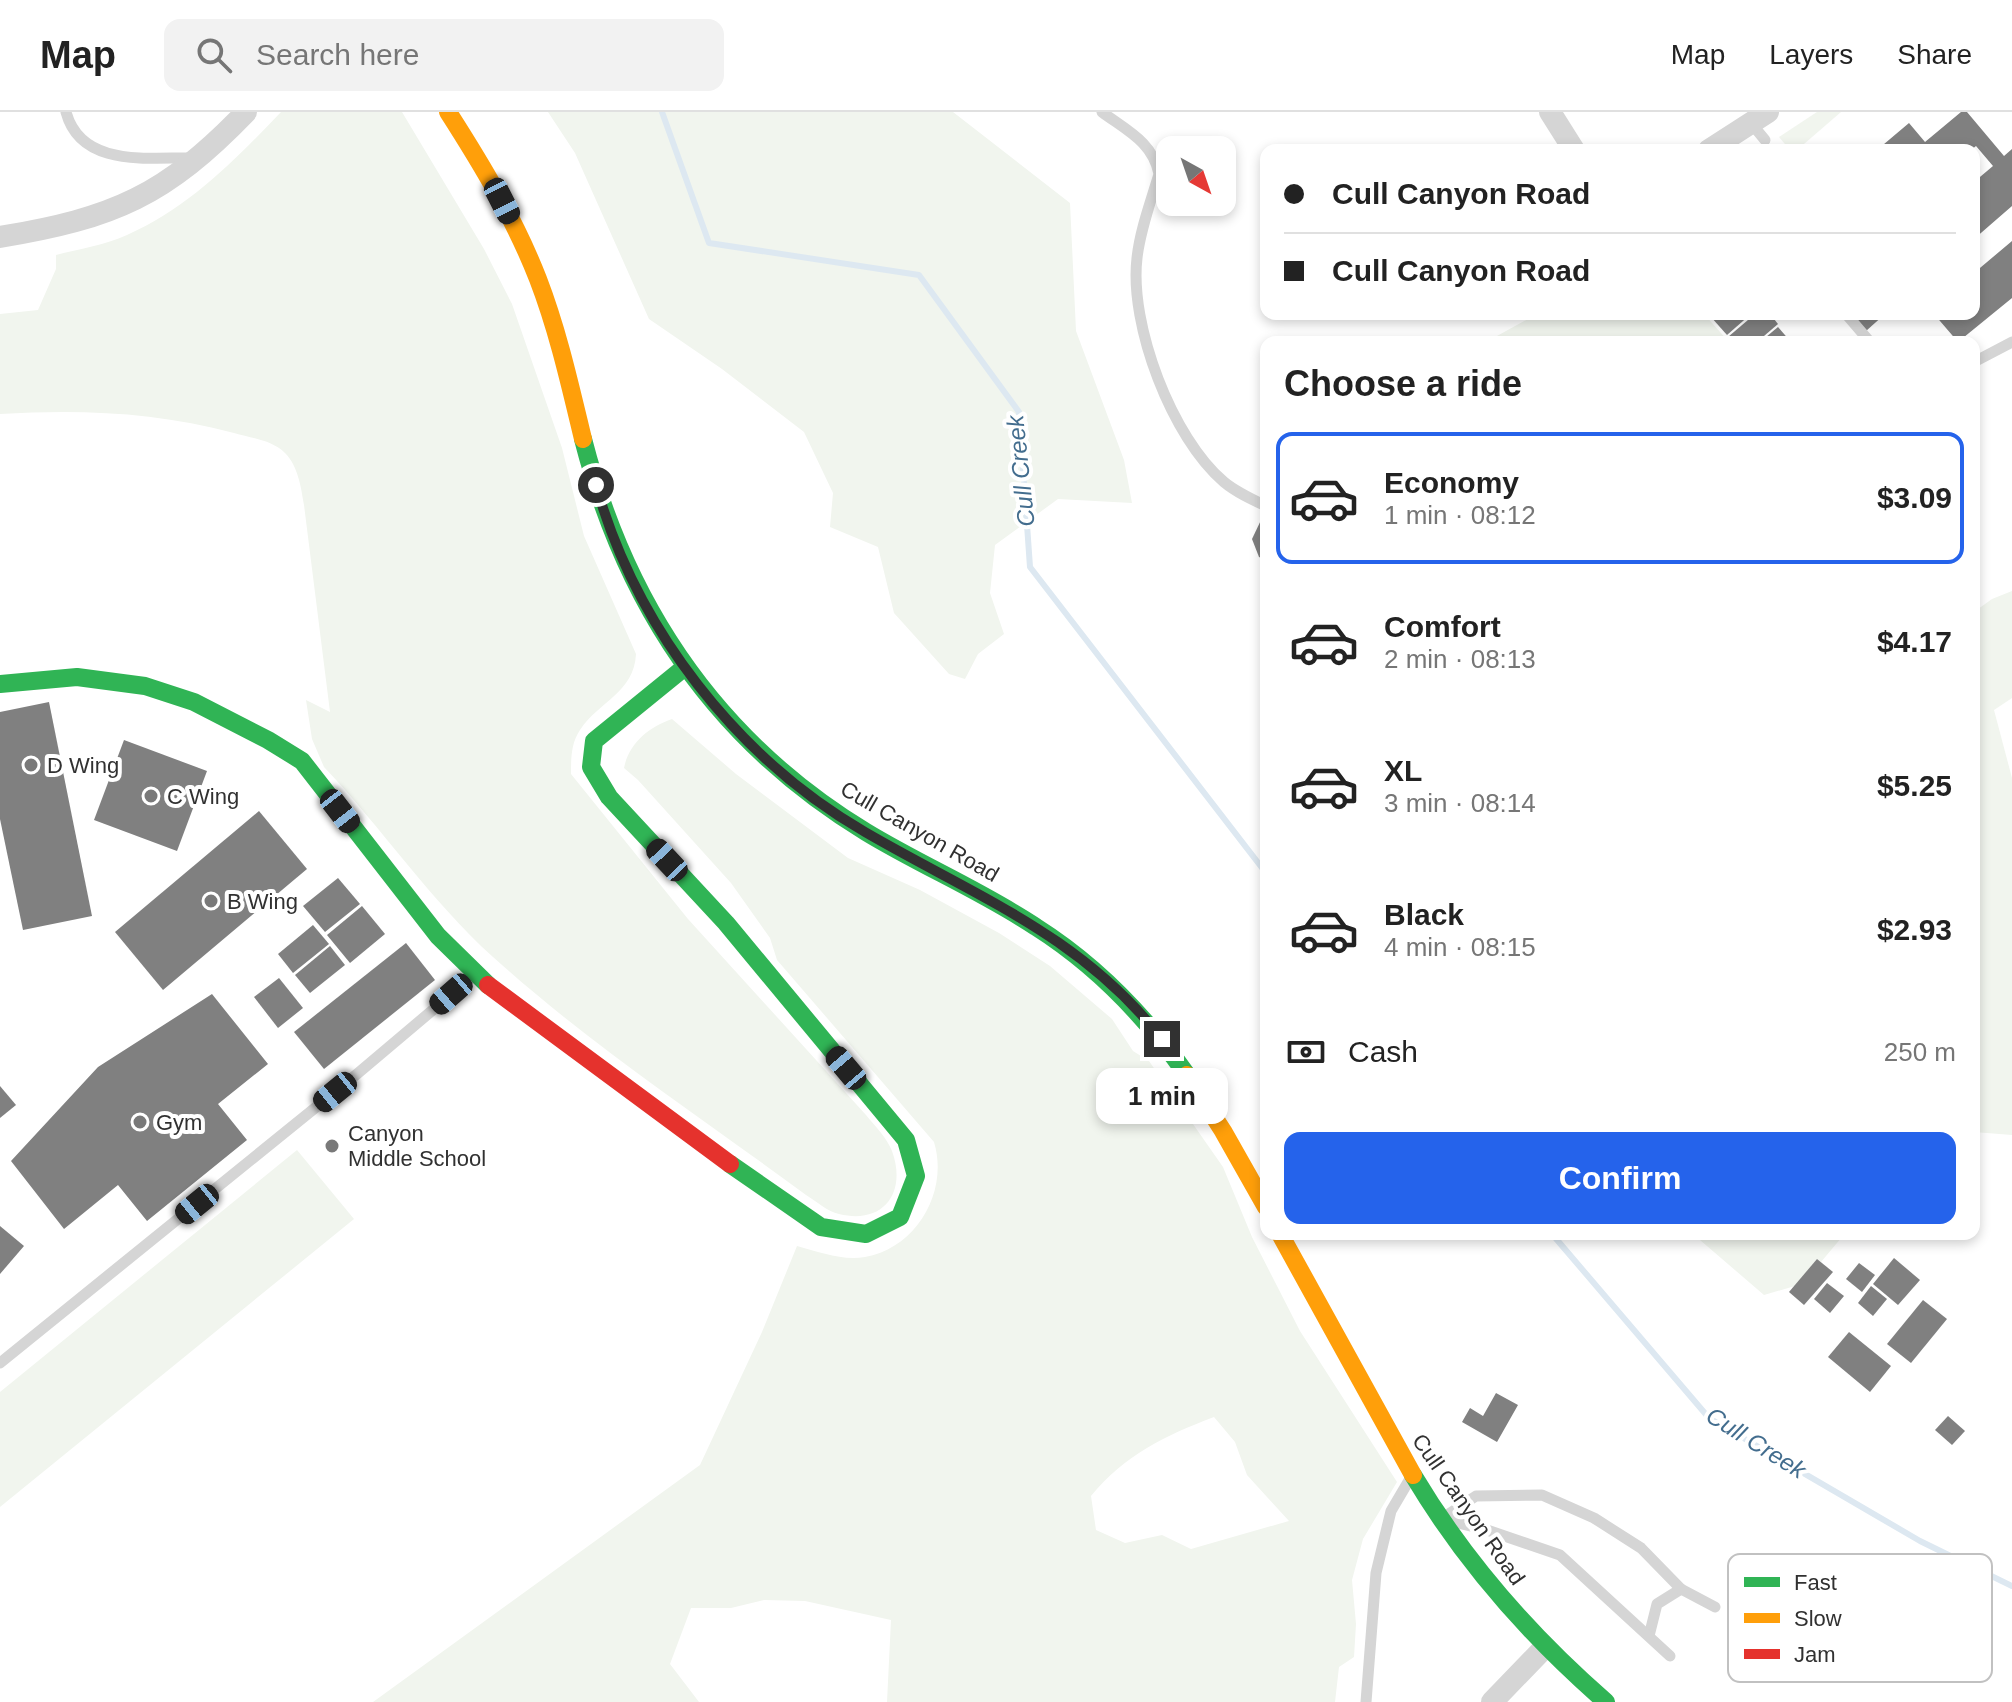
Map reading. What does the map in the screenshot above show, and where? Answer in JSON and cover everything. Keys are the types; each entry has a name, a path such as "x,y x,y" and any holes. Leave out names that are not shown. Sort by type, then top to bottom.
{"street":[{"path":"0,237 55,228 107,212 168,182 199,158 246,112"},
{"name":"Cull Canyon Road","path":"448,112 502,201 525,247 547,302 601,500 622,557 659,627 685,667 759,753 794,783 862,830 1006,907 1052,936 1114,987 1151,1025 1194,1082 1260,1197"},
{"path":"1550,112 1570,144"},
{"path":"1721,144 1761,125"},
{"path":"0,684 77,677 145,686 194,702 302,761 438,936 474,974 742,1173 821,1227 866,1234 900,1217 916,1176 906,1140 726,923 609,797 591,767 594,741 685,667"},
{"name":"Cull Canyon Road","path":"1283,1240 1411,1477 1490,1585 1544,1648 1606,1702"},
{"path":"1492,1702 1544,1648"}],"lane":[{"path":"66,112 82,138 99,151 121,158 199,158"},
{"path":"1102,112 1144,142 1157,164 1159,174 1137,258 1137,291 1153,362 1166,397 1201,458 1222,481 1260,503"},
{"path":"1851,320 1865,336"},
{"path":"1980,359 2012,342"},
{"path":"0,1363 357,1074 474,974"},
{"path":"1366,1702 1376,1573 1391,1511 1411,1477"},
{"path":"1441,1519 1476,1496 1542,1495 1594,1518 1641,1548 1681,1589 1715,1607"},
{"path":"1441,1519 1487,1530 1560,1555 1670,1656"},
{"path":"1649,1636 1657,1604 1681,1589"}],"shaded area":[{"path":"281,112 402,112 484,249 512,304 562,448 584,536 636,654 634,667 622,688 588,720 577,735 572,751 571,774 688,919 884,1137 892,1151 896,1180 894,1192 880,1210 855,1216 826,1209 568,1020 470,935 324,767 312,739 306,700 330,712 303,498 296,470 285,453 274,445 254,438 147,416 89,412 0,414 0,314 38,310 56,269 56,255 119,238 171,211 229,164"},
{"path":"548,112 953,112 1070,203 1076,331 1124,460 1132,503 1058,499 995,545 990,593 1004,634 978,654 965,679 949,674 894,613 878,547 830,527 833,493 804,432 722,369 649,319 575,153"},
{"path":"1817,112 1841,112 1804,144 1785,144 1779,137"},
{"path":"1526,320 1709,320 1724,336 1497,336"},
{"path":"2012,591 2012,698 1994,710 2012,778 2012,1135 1980,1132 1980,608"},
{"path":"672,719 736,774 848,858 920,890 999,933 1050,966 1112,1019 1133,1051 1149,1061 1223,1167 1252,1237 1300,1331 1397,1482 1363,1539 1352,1580 1356,1624 1354,1657 1339,1667 1335,1702 887,1702 891,1620 805,1601 764,1600 731,1608 691,1608 670,1664 699,1702 373,1702 700,1465 762,1332 797,1246 848,1258 884,1251 914,1230 932,1198 937,1179 934,1142 777,960 770,938 731,883 624,768 635,744 648,731","holes":["1214,1417 1235,1442 1247,1475 1289,1521 1191,1549 1162,1535 1125,1543 1096,1530 1091,1496 1118,1469 1146,1448"]},
{"path":"297,1150 354,1219 0,1507 0,1392"},
{"path":"1700,1240 1839,1240 1821,1262 1817,1259 1795,1286 1764,1295"}],"building":[{"path":"1961,112 1967,112 2004,156 2012,149 2012,206 1980,234 1980,177 1993,166 1980,151 1980,144 1884,144 1909,123 1925,142"},
{"path":"2012,241 2012,298 1965,336 1953,336 1939,320 1980,320 1980,268"},
{"path":"1714,320 1744,320 1727,335"},
{"path":"1748,320 1775,320 1778,324 1764,336 1729,336"},
{"path":"1857,320 1878,320 1866,331"},
{"path":"1778,327 1786,336 1767,336"},
{"path":"1260,522 1260,557 1259,557 1252,539"},
{"name":"D Wing","path":"49,702 92,916 23,930 0,819 0,712"},
{"name":"C Wing","path":"124,740 207,771 177,851 94,820"},
{"name":"B Wing","path":"259,811 307,869 163,990 115,932"},
{"path":"338,878 360,904 325,932 303,906"},
{"path":"362,906 385,934 350,963 327,935"},
{"path":"313,925 329,944 293,973 278,954"},
{"path":"406,943 435,980 324,1069 294,1032"},
{"path":"330,946 345,965 310,993 295,975"},
{"path":"279,978 303,1008 278,1028 254,997"},
{"name":"Gym","path":"212,994 268,1064 218,1104 247,1140 147,1221 118,1185 64,1229 11,1161 98,1067"},
{"path":"0,1086 16,1105 0,1118"},
{"path":"0,1226 24,1246 0,1274"},
{"path":"1894,1258 1920,1280 1898,1305 1873,1284"},
{"path":"1817,1259 1833,1272 1804,1305 1789,1292"},
{"path":"1859,1263 1875,1275 1862,1292 1846,1279"},
{"path":"1827,1283 1844,1296 1830,1313 1814,1299"},
{"path":"1871,1286 1887,1299 1873,1316 1858,1303"},
{"path":"1923,1300 1947,1319 1911,1363 1887,1344"},
{"path":"1849,1332 1891,1366 1870,1392 1828,1357"},
{"path":"1496,1393 1518,1405 1497,1442 1462,1422 1470,1408 1483,1416"},
{"path":"1948,1416 1965,1431 1952,1445 1935,1430"}],"waterway":[{"name":"Cull Creek","path":"662,112 709,243 919,275 1019,412 1030,567 1260,865"},
{"name":"Cull Creek","path":"1557,1240 1709,1418 1947,1554"},
{"name":"Cull Creek","path":"1992,1576 2012,1586"}],"traffic: fast":[{"path":"583,439 601,500 652,613 685,665 723,712 765,756 813,796 866,832 1015,914 1079,958 1137,1013 1187,1075"},
{"path":"685,667 594,741 591,767 609,797 726,923 906,1140 916,1176 900,1217 866,1234 821,1227 730,1164"},
{"path":"0,684 77,677 145,686 194,702 268,740 302,761 438,936 488,985"},
{"path":"1413,1475 1454,1538 1500,1596 1551,1651 1606,1702"}],"traffic: slow":[{"path":"448,112 497,193 538,279 558,338 583,439"},
{"path":"1187,1075 1260,1196"},
{"path":"1283,1240 1413,1475"}],"traffic: jam":[{"path":"488,985 730,1164"}],"place":[{"name":"D Wing","path":"31,765"},
{"name":"C Wing","path":"151,796"},
{"name":"B Wing","path":"211,901"},
{"name":"Gym","path":"140,1122"},
{"name":"Canyon Middle School","path":"332,1146"}],"route":[{"path":"596,485 622,557 665,638 721,712 759,753 794,783 862,830 1006,907 1052,936 1114,987 1162,1039"}]}
